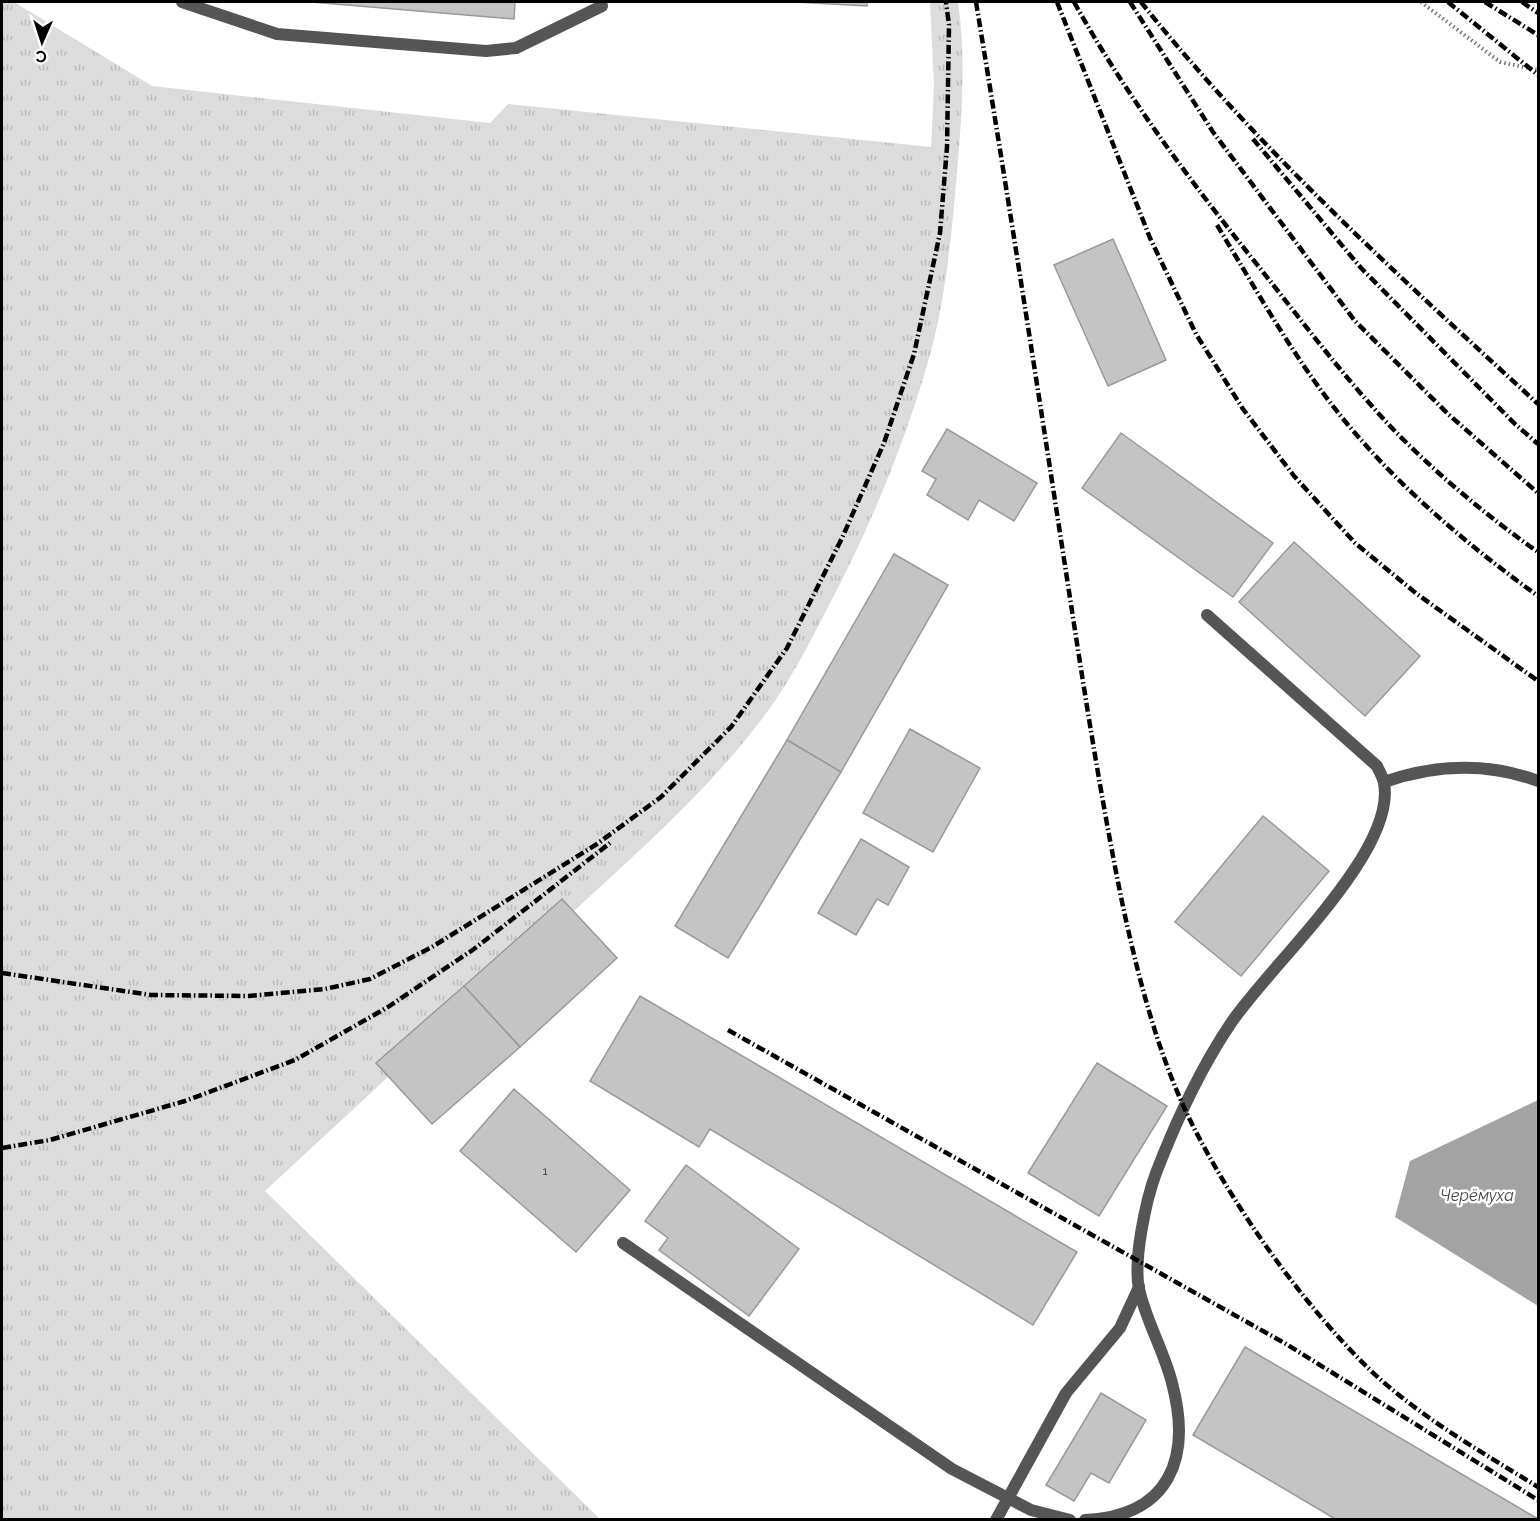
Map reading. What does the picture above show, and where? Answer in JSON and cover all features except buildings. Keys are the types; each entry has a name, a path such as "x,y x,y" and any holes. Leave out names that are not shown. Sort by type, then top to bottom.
{"lane":[{"path":"182,2 277,34 486,51 516,48 602,6"},
{"path":"996,1520 1066,1393 1120,1328 1139,1287 1146,1202 1184,1105 1231,1022 1362,862 1385,799 1384,782 1377,766 1207,615"},
{"path":"1384,782 1412,772 1470,767 1499,769 1539,781"},
{"path":"623,1243 952,1469 1007,1499 1051,1517 1070,1520"},
{"path":"1085,1520 1126,1511 1150,1500 1167,1484 1175,1461 1179,1438 1172,1382 1139,1287"}],"path":[{"path":"1422,2 1500,62 1539,70"}],"green space":[{"path":"2,2 14,2 152,86 490,123 508,104 931,147 934,85 930,2 958,2 963,65 960,130 950,241 936,333 920,388 885,485 843,578 796,668 768,711 737,750 670,821 574,911 561,899 376,1063 388,1077 265,1191 600,1519 2,1519"}],"water":[{"name":"Черёмуха","path":"1538,1100 1538,1306 1395,1217 1410,1161"}],"railway":[{"path":"2,973 151,995 249,996 325,989 370,979 432,947 597,844 661,797 731,727 787,648 842,538 884,443 914,354 940,233 947,147 949,25 946,2"},
{"path":"976,2 1106,819 1134,955 1169,1072 1210,1158 1249,1222 1295,1285 1343,1342 1387,1385 1428,1417 1538,1487"},
{"path":"1057,2 1150,238 1196,334 1243,409 1294,476 1355,543 1417,594 1538,681"},
{"path":"1074,2 1139,107 1187,174 1357,389 1390,426 1443,476 1481,509 1538,552"},
{"path":"1130,2 1213,132 1355,321 1448,414 1538,493"},
{"path":"1141,2 1233,109 1282,160 1383,260 1538,404"},
{"path":"1448,2 1538,75"},
{"path":"1485,2 1538,35"},
{"path":"1522,2 1538,13"},
{"path":"1253,139 1361,268 1515,424 1538,444"},
{"path":"1217,225 1299,359 1355,433 1375,456 1442,520 1538,596"},
{"path":"2,1148 50,1140 185,1101 295,1060 388,1007 474,949 610,843"},
{"path":"728,1030 1286,1344 1538,1500"}]}
